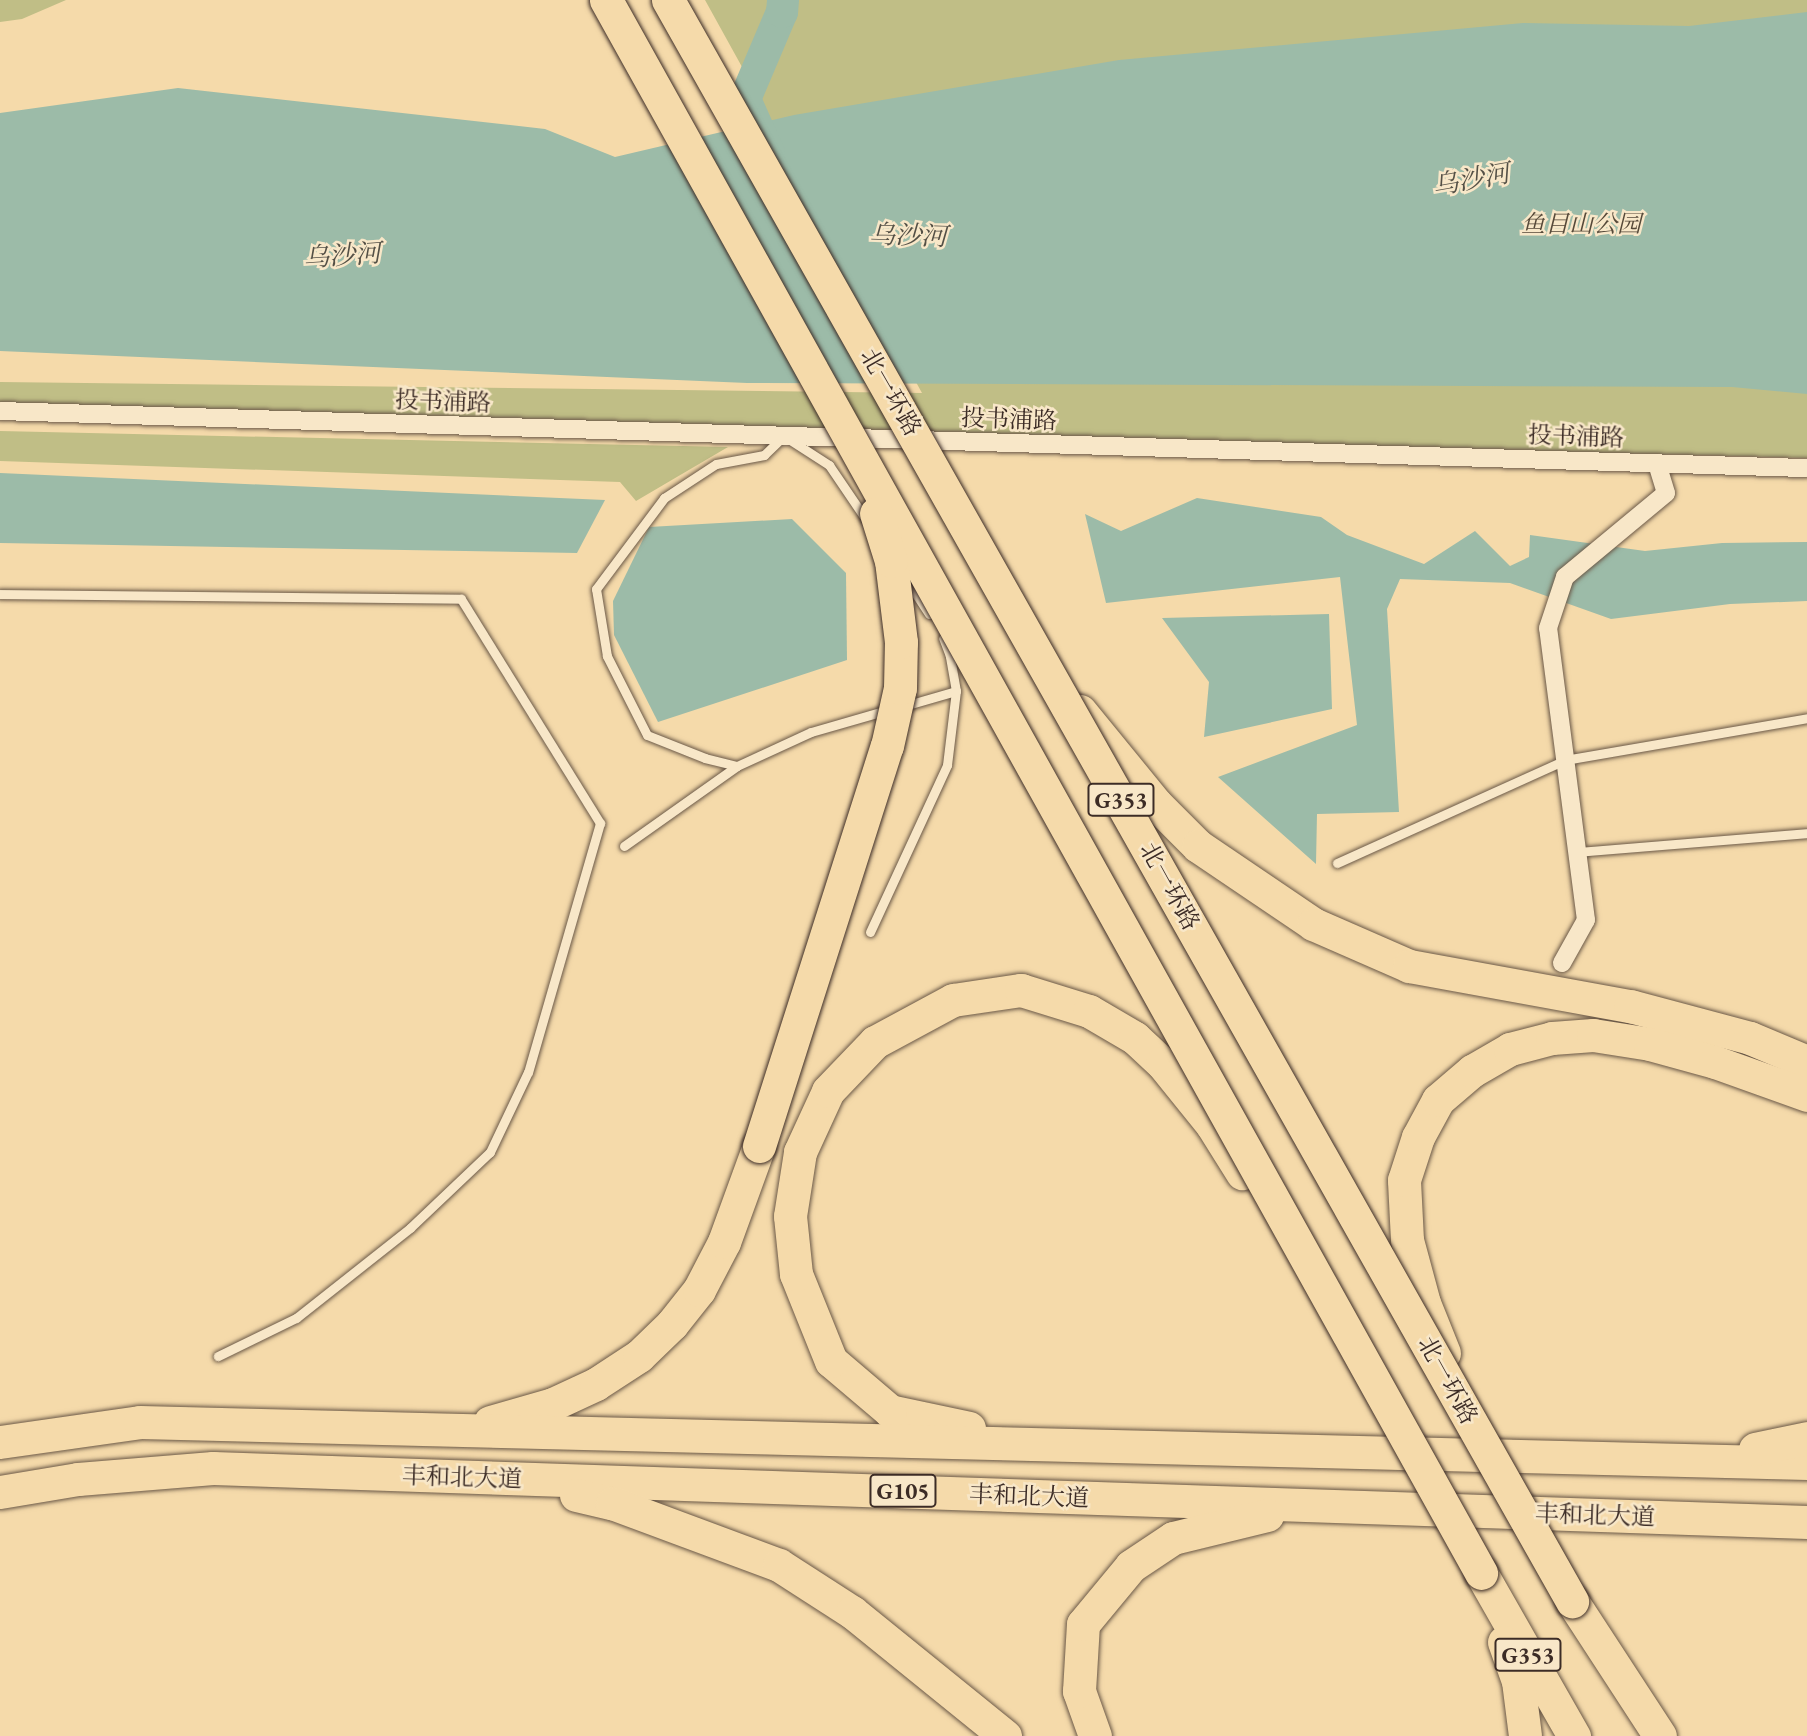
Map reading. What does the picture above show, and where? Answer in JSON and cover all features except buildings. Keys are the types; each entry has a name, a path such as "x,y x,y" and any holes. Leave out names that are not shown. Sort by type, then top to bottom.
{"highway":[{"name":"G353","path":"606,0 1574,1736"},
{"name":"北一环路","path":"668,0 1648,1736"},
{"path":"458,1432 553,1404 596,1384 639,1356 673,1324 699,1290 724,1242 759,1146 887,746 900,688 901,642 891,561 876,512 754,296 718,199"},
{"path":"1053,678 1157,804 1198,846 1313,924 1409,966 1630,1006 1750,1038 1807,1062"},
{"path":"1041,1445 890,1411 831,1361 796,1274 790,1216 800,1152 828,1091 875,1042 953,1000 1021,990 1089,1011 1135,1038 1162,1063 1212,1125 1376,1385"},
{"path":"1466,1411 1424,1303 1408,1240 1404,1180 1418,1137 1438,1100 1472,1071 1510,1049 1552,1038 1594,1035 1650,1044 1807,1095"},
{"name":"丰和北大道","path":"0,1442 140,1422 458,1432 1807,1463"},
{"path":"1683,1459 1777,1446 1807,1438"},
{"name":"丰和北大道","path":"0,1492 78,1479 213,1468 1807,1522"},
{"path":"495,1478 612,1503 779,1565 852,1612 1005,1736"},
{"path":"1095,1736 1079,1691 1083,1624 1132,1566 1173,1538 1307,1505"},
{"path":"1481,1573 1518,1681 1525,1736"},
{"path":"1572,1601 1660,1736"}],"street":[{"name":"投书浦路","path":"0,411 1807,468"},
{"path":"1562,963 1586,919 1548,628 1564,577 1666,493 1657,463"}],"lane":[{"path":"737,766 705,758 647,735 607,656 596,589 664,498 716,464 764,455 784,436 829,465 933,620"},
{"path":"0,594 461,599 600,823 528,1072 490,1152 410,1228 296,1318 218,1356"},
{"path":"870,932 947,765 956,691 950,656 941,631"},
{"path":"624,846 737,766 811,732 956,691"},
{"path":"1337,863 1565,760 1807,718"},
{"path":"1577,852 1807,833"}],"green space":[{"path":"0,0 66,0 22,19 0,22"},
{"name":"鱼目山公园","path":"705,0 1807,0 1807,458 0,413 0,382 922,393"},
{"path":"0,431 728,447 636,501 620,482 0,461"}],"water":[{"name":"鱼目山公园","path":"1807,12 1807,394 1732,387 747,383 0,351 0,113 178,88 545,129 615,157 794,115 1119,60 1523,23 1689,26"},
{"path":"0,473 605,500 577,553 0,543"},
{"path":"1197,498 1321,517 1347,535 1424,564 1475,531 1510,566 1529,557 1530,535 1645,551 1722,543 1807,542 1807,601 1730,604 1611,619 1510,583 1400,579 1387,609 1399,812 1317,814 1316,864 1218,777 1357,725 1340,577 1106,603 1085,514 1121,531"},
{"path":"792,519 846,573 847,660 658,722 614,635 613,601 649,527"},
{"path":"1329,614 1332,709 1204,737 1209,682 1162,618"}],"waterway":[{"path":"769,153 745,99 782,12 783,0"}],"water label":[{"name":"乌沙河","path":"1471,180"},
{"name":"乌沙河","path":"908,236"},
{"name":"乌沙河","path":"342,256"}]}
